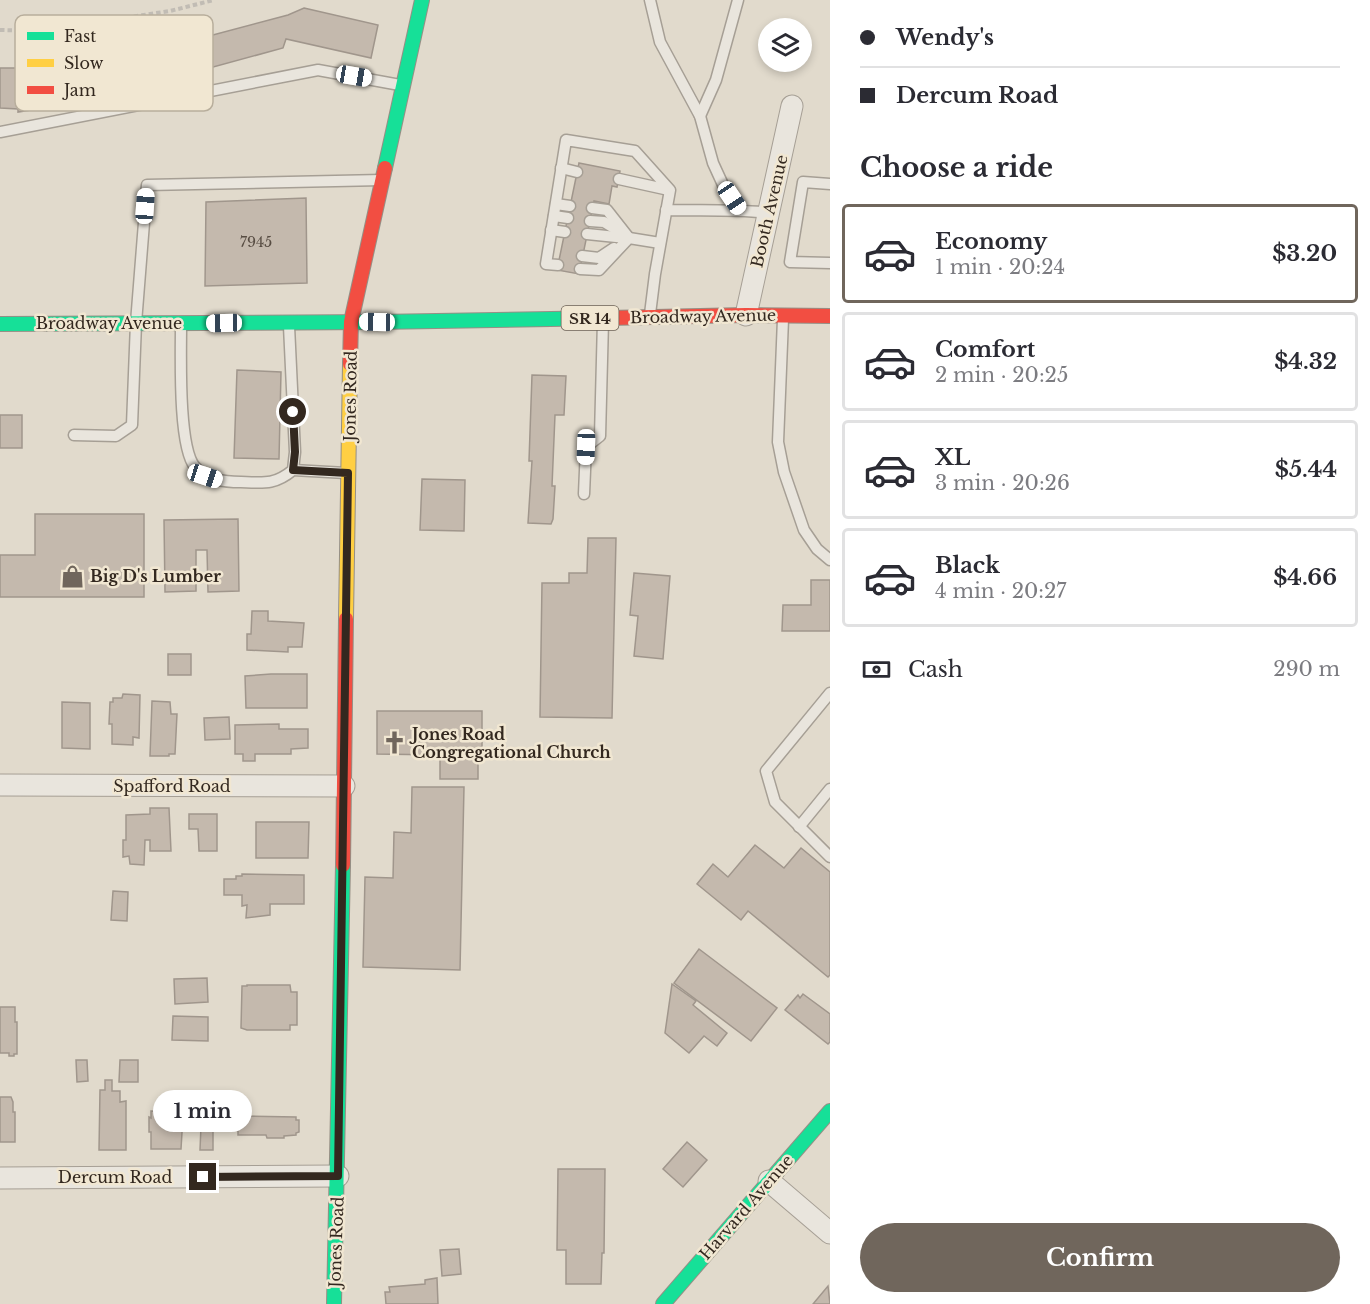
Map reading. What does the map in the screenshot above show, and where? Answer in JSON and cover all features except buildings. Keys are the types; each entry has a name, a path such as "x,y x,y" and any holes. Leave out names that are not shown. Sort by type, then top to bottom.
{"street":[{"name":"Jones Road","path":"334,1304 351,321 422,0"},
{"name":"Booth Avenue","path":"746,315 792,106"},
{"name":"Broadway Avenue","path":"0,324 746,315 830,316"},
{"name":"Spafford Road","path":"0,785 344,786"},
{"name":"Harvard Avenue","path":"663,1304 830,1111"},
{"name":"Dercum Road","path":"0,1178 338,1176"},
{"path":"769,1181 830,1233"}],"lane":[{"path":"650,0 660,42 700,116 713,163 724,187 739,209"},
{"path":"700,116 716,80 738,0"},
{"path":"213,90 318,70 403,86"},
{"path":"0,132 108,111"},
{"path":"558,265 546,264 566,140 635,151 670,190"},
{"path":"561,168 578,172"},
{"path":"619,179 670,190"},
{"path":"74,435 116,436 132,425 136,323 147,185 382,180"},
{"path":"830,184 803,182 790,262 830,263"},
{"path":"649,317 670,190"},
{"path":"554,216 569,212 556,204"},
{"path":"592,208 607,210 629,238"},
{"path":"666,210 719,212 739,209 769,213"},
{"path":"590,221 604,222 629,238"},
{"path":"551,230 565,232"},
{"path":"587,234 660,243"},
{"path":"582,256 599,258 629,238"},
{"path":"579,269 599,270 629,238"},
{"path":"548,250 561,252"},
{"path":"783,315 778,442 784,472 804,530 817,549 830,560"},
{"path":"584,494 586,447 600,436 603,318"},
{"path":"288,322 295,452 293,470"},
{"path":"181,323 181,373 186,443 193,465 205,476 225,482 280,481 293,470 348,473"},
{"path":"830,693 766,771 775,802 830,857"},
{"path":"799,827 830,789"}],"path":[{"path":"144,15 214,0"},
{"path":"0,30 15,30"}],"traffic: fast":[{"path":"385,168 422,0"},
{"path":"0,324 608,318"},
{"path":"334,1304 343,865"},
{"path":"663,1304 830,1111"}],"traffic: slow":[{"path":"346,619 350,364"}],"traffic: jam":[{"path":"350,364 351,322 385,168"},
{"path":"608,318 830,316"},
{"path":"343,865 346,619"}],"place":[{"name":"Big D's Lumber","path":"72,576"},
{"name":"Jones Road Congregational Church","path":"394,743"}],"route":[{"path":"203,1177 338,1176 348,473 293,470 295,452 293,412"}]}
